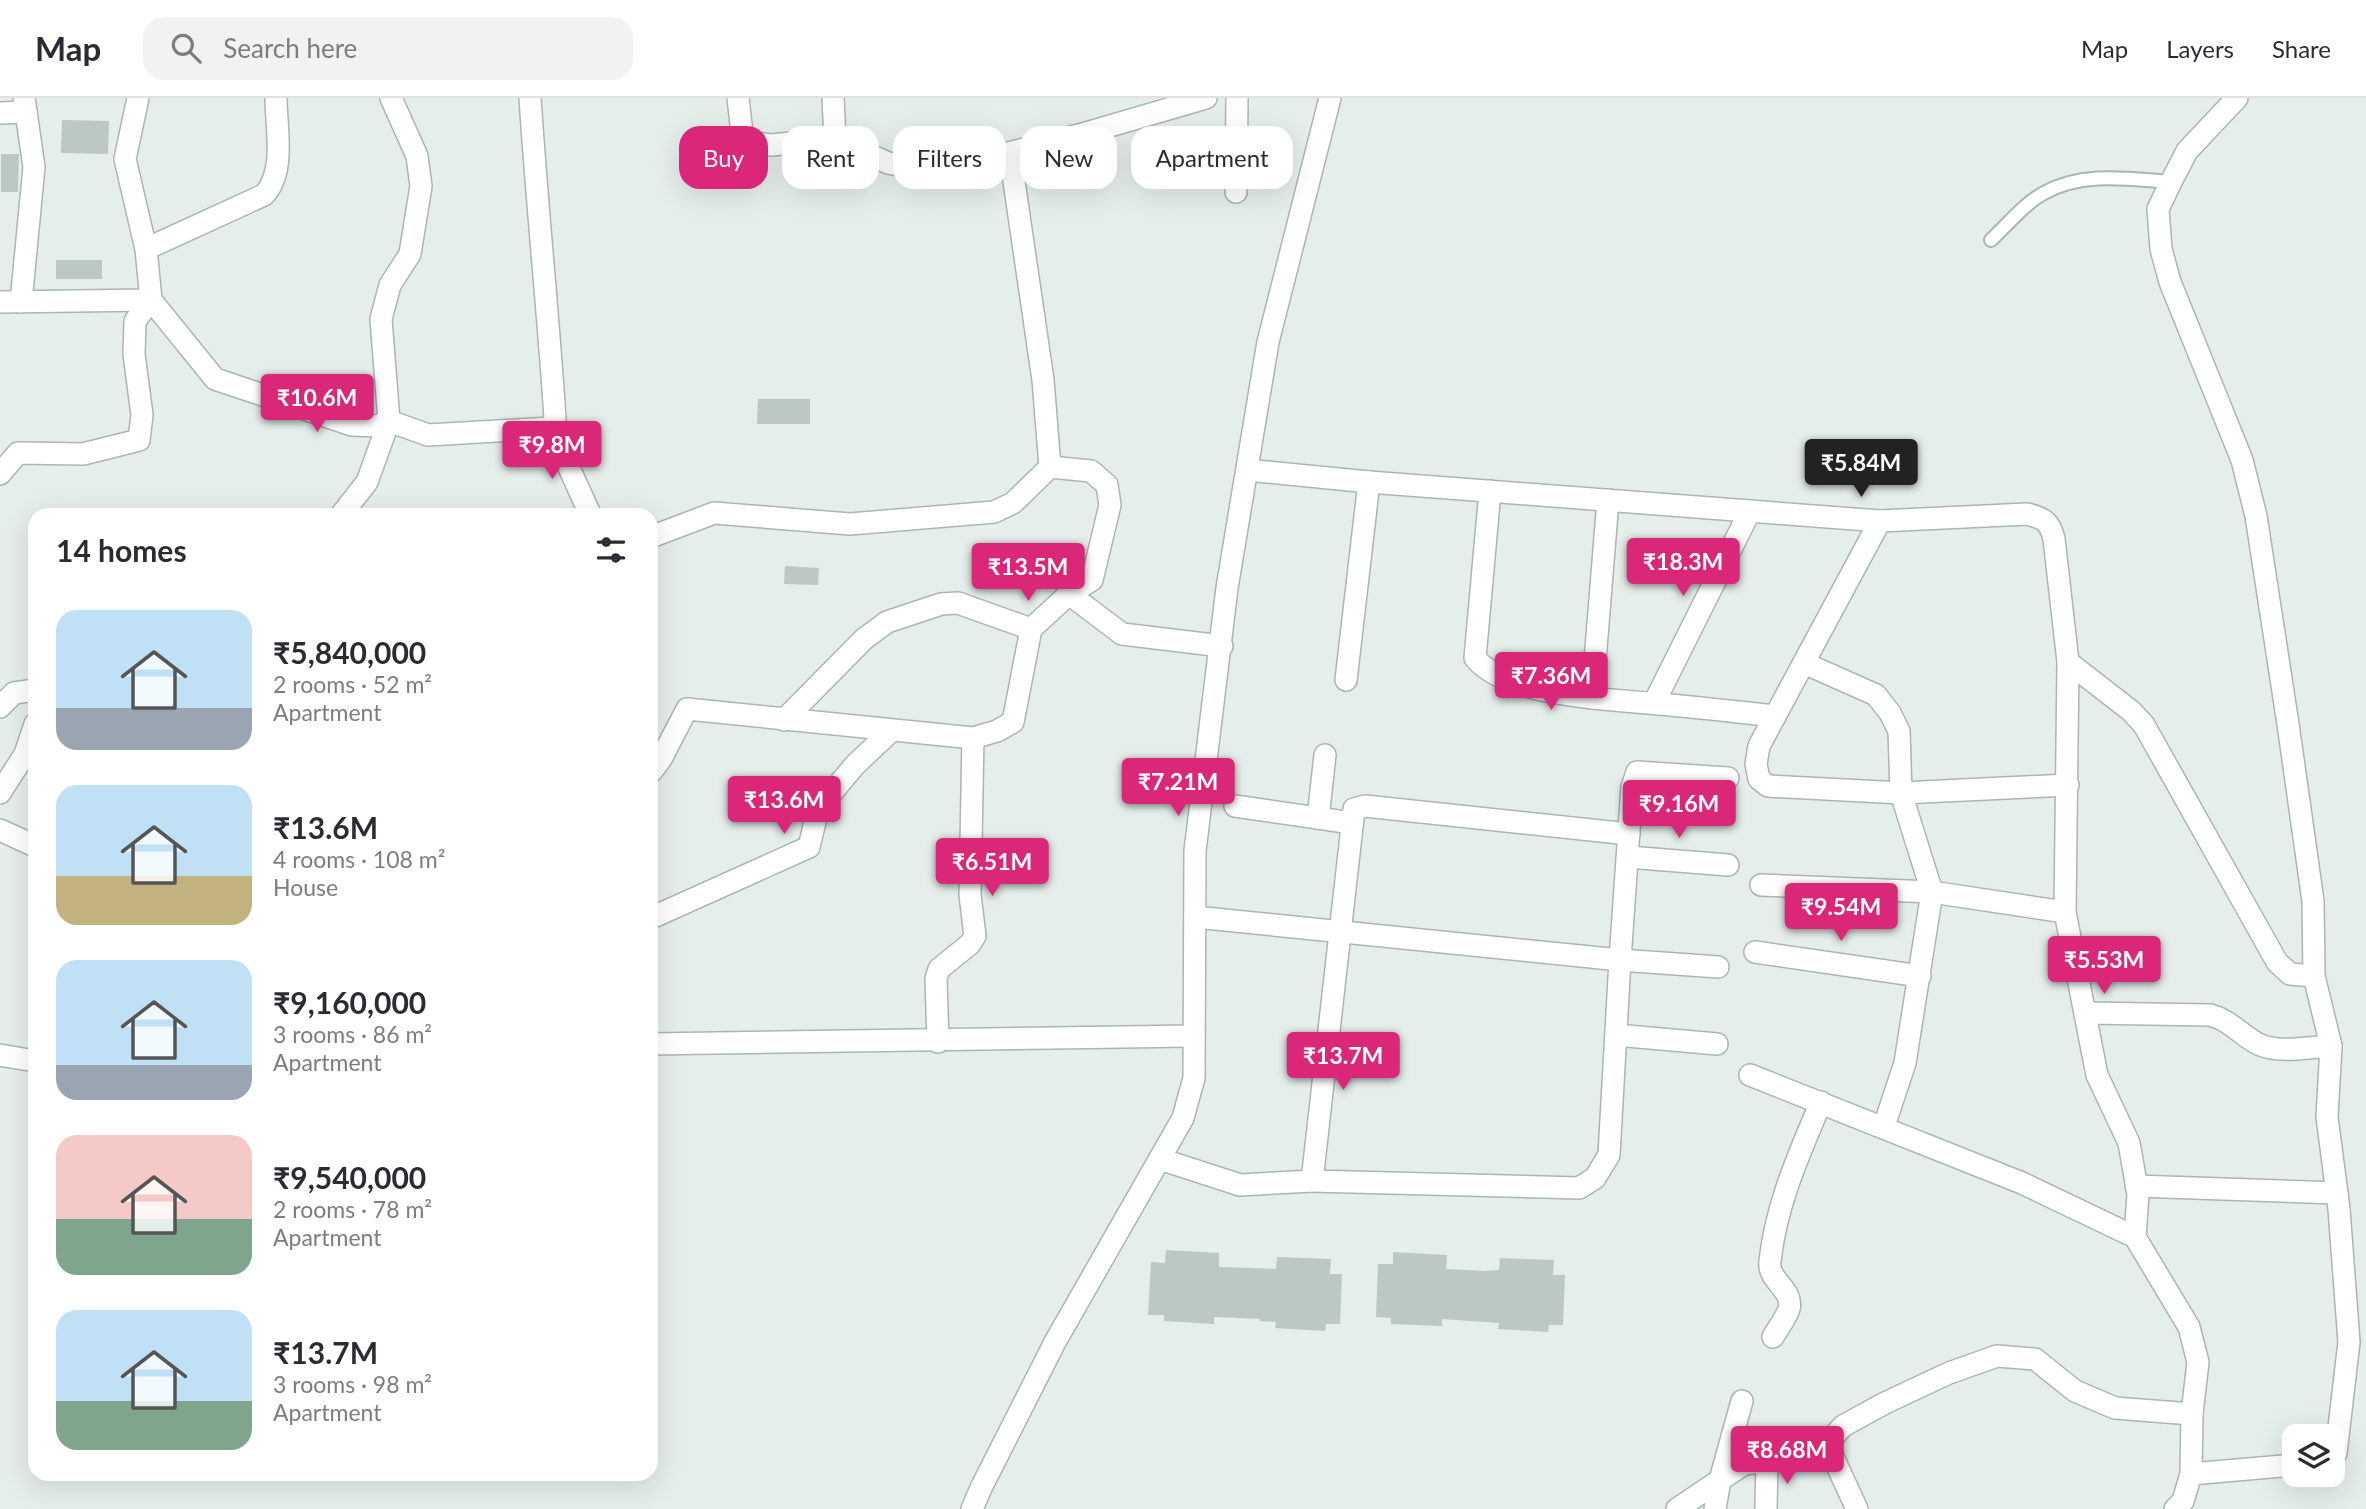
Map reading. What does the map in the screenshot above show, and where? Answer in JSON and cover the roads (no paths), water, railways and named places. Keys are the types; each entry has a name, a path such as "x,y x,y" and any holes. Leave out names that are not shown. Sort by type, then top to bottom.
{"street":[{"path":"138,98 125,159 146,249 151,300 215,379 352,425 377,426 389,421 428,435 551,428"},
{"path":"146,249 264,195 272,187 277,162 276,98"},
{"path":"347,508 367,482 389,421 381,319 390,285 410,254 421,186 417,156 391,98"},
{"path":"530,98 555,418 551,428 587,508"},
{"path":"738,98 742,133 748,142 782,144"},
{"path":"834,98 835,126"},
{"path":"879,159 934,172 1010,154 1206,98"},
{"path":"1236,192 1237,98"},
{"path":"972,1509 1055,1342 1183,1118 1194,1078 1195,851 1227,588 1268,342 1330,98"},
{"path":"2236,98 2187,151 2171,182 2158,209 2161,249 2188,328 2242,460 2256,516 2312,901 2314,976 2331,1046 2328,1117 2349,1342 2339,1424"},
{"path":"0,113 25,105 34,167 10,302 151,300"},
{"path":"1010,154 1043,380 1050,467"},
{"path":"0,474 18,453 83,454 139,440 142,415 134,354 135,321 151,300"},
{"path":"658,534 714,513 850,524 994,512 1013,503 1050,467 1091,471 1107,485 1110,505 1092,580 1069,594 1031,629 1013,722 997,731 973,738 890,732 687,709 661,741"},
{"path":"1247,470 1369,482 1880,521 2027,514 2042,517 2051,525 2068,662 2065,912 2097,1075 2129,1143 2136,1186 2135,1237 2155,1275 2189,1327 2198,1362 2192,1414 2191,1474 2183,1501 2177,1508"},
{"path":"1346,680 1369,482"},
{"path":"1490,491 1475,658 1483,668 1512,682 1592,698 1775,716"},
{"path":"1592,698 1608,500"},
{"path":"1654,703 1750,511"},
{"path":"1880,521 1759,746 1756,764 1759,779 1768,786 1901,793 2068,785"},
{"path":"1069,594 1122,634 1222,646"},
{"path":"784,720 864,639 887,622 941,604 958,603 1031,629"},
{"path":"2068,662 2131,711 2144,725 2277,962 2290,974 2314,976"},
{"path":"1804,663 1875,695 1890,713 1899,731 1901,793 1932,892 1905,1063 1884,1126"},
{"path":"0,707 14,693 28,691"},
{"path":"658,915 809,847 818,809 855,765 890,732"},
{"path":"938,1042 936,979 939,969 970,944 975,936 970,878 973,738"},
{"path":"0,793 28,745"},
{"path":"1318,818 1325,755"},
{"path":"1160,1159 1240,1185 1258,1186 1312,1181 1579,1188 1595,1178 1609,1155 1632,787 1637,772 1728,778"},
{"path":"1235,806 1352,822"},
{"path":"1312,1181 1354,809 1365,806 1629,834"},
{"path":"0,830 28,843"},
{"path":"1628,857 1728,864"},
{"path":"1761,885 1932,892 2065,912"},
{"path":"1195,918 1339,930 1620,960 1718,967"},
{"path":"1755,952 1920,976"},
{"path":"2086,1013 2210,1015 2229,1022 2256,1043 2268,1048 2331,1046"},
{"path":"1616,1035 1717,1044"},
{"path":"658,1044 938,1042 1193,1036"},
{"path":"0,1055 28,1060"},
{"path":"1750,1075 2022,1183 2135,1237"},
{"path":"1773,1337 1788,1311 1789,1303 1787,1295 1771,1276 1770,1261 1785,1191 1821,1102"},
{"path":"2136,1186 2337,1193"},
{"path":"1677,1509 1744,1464 1789,1459 1828,1444 1843,1426 1885,1403 1949,1373 1997,1356 2035,1359 2075,1391 2115,1408 2192,1414"},
{"path":"1715,1509 1720,1480 1742,1401"},
{"path":"1828,1444 1857,1509"},
{"path":"1766,1509 1767,1461"},
{"path":"2191,1474 2282,1466"}],"lane":[{"path":"1992,240 2042,193 2070,182 2098,177 2171,182"}]}
